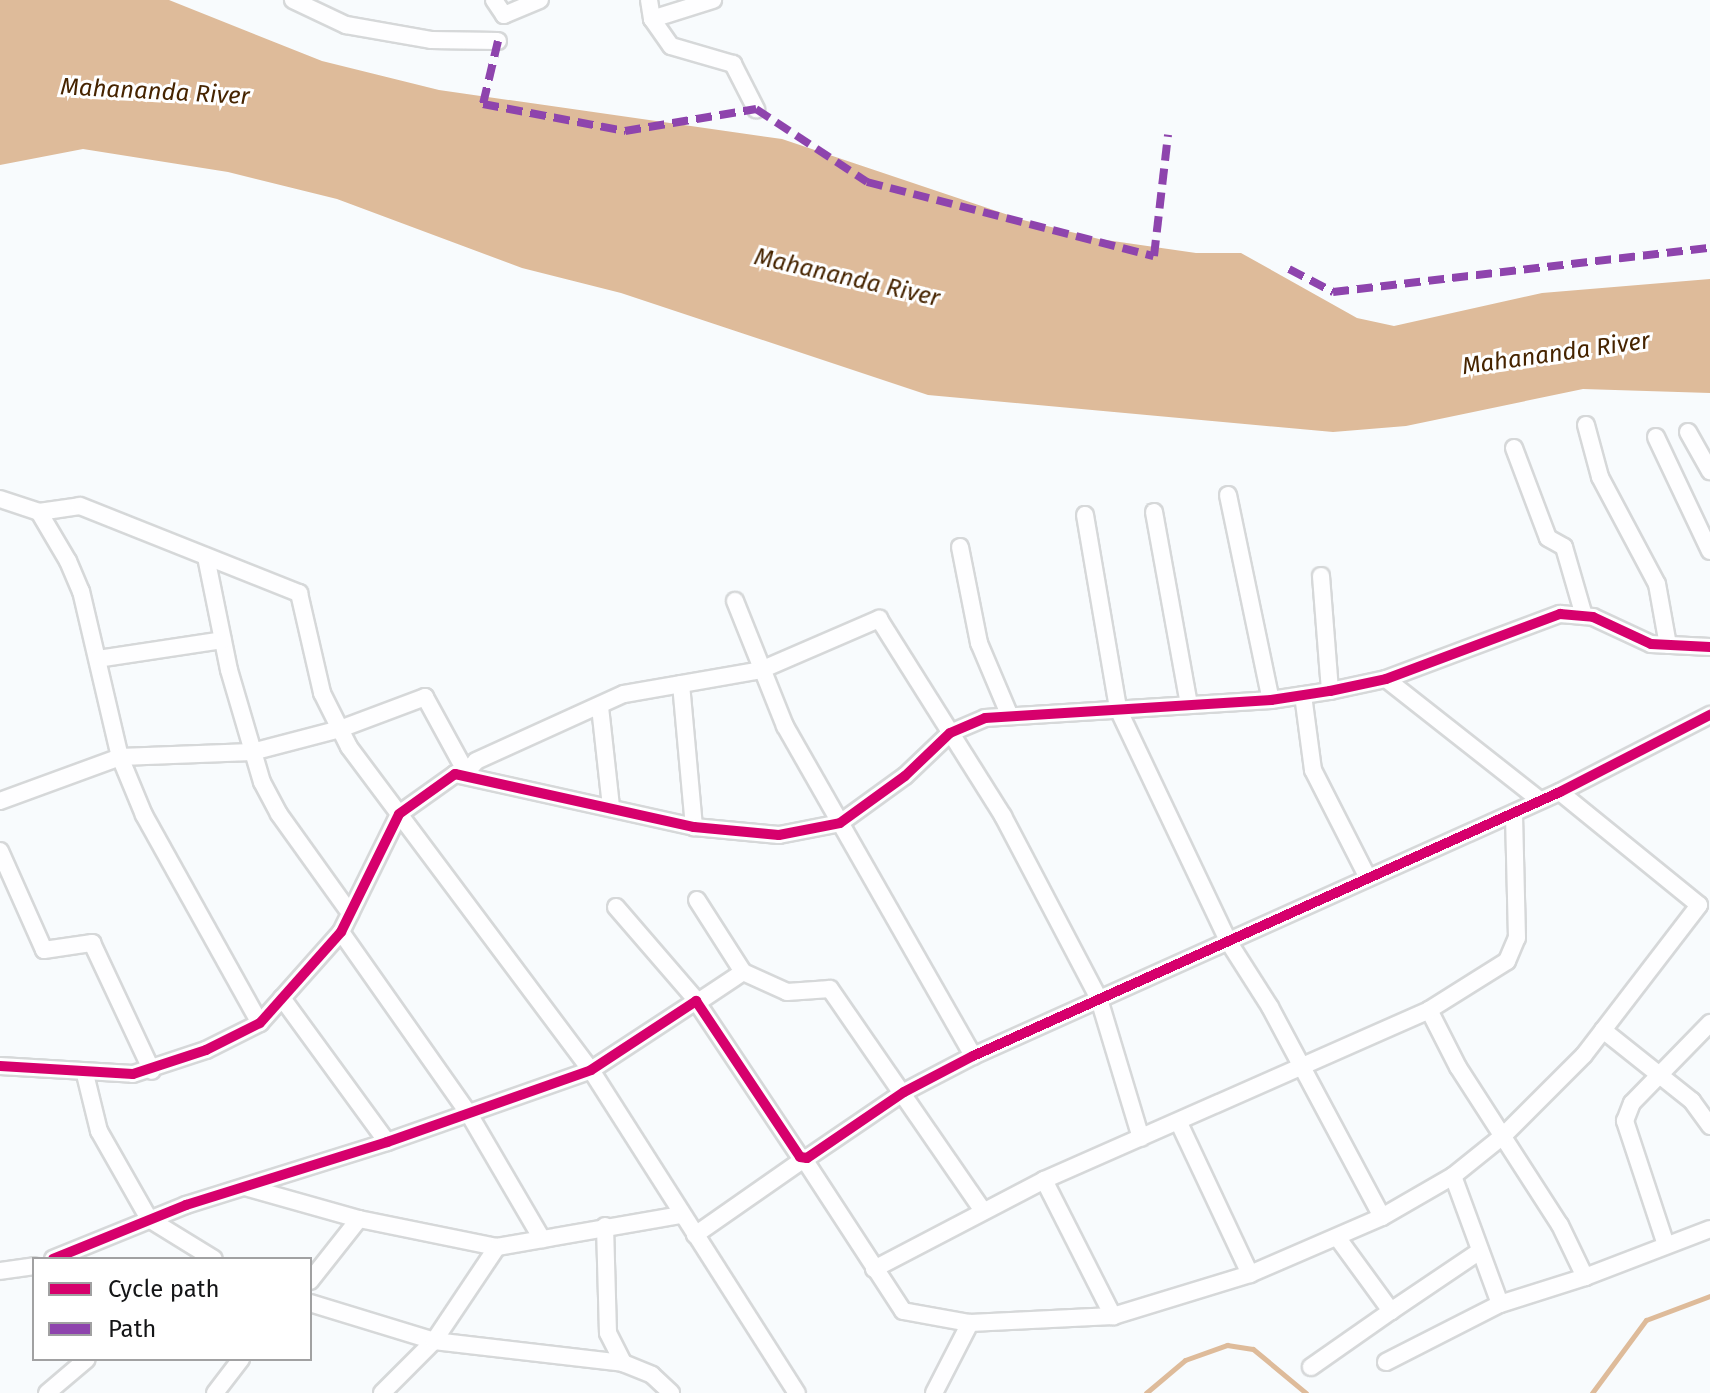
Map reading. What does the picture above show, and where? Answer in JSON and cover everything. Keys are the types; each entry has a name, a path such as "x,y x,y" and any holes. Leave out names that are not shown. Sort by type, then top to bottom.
{"street":[{"path":"293,0 346,25 431,40 498,41"},
{"path":"494,0 504,15 540,0"},
{"path":"649,0 652,19 679,51 733,64 756,109"},
{"path":"652,19 713,0"},
{"path":"1586,425 1600,477 1657,584 1668,645"},
{"path":"1688,432 1710,471"},
{"path":"1656,437 1710,551"},
{"path":"1514,448 1548,538 1564,547 1584,616"},
{"path":"1228,495 1271,700"},
{"path":"0,499 39,512 80,506 299,593 322,693 340,729 399,814 591,1070 797,1393"},
{"path":"39,512 81,591 120,757 185,894 260,1023"},
{"path":"1154,512 1189,705"},
{"path":"1085,515 1118,709 1228,941 1270,1007 1299,1070 1382,1217"},
{"path":"960,547 979,643 1009,714"},
{"path":"206,557 223,640 252,752 279,814 350,913"},
{"path":"1321,576 1330,691"},
{"path":"735,601 785,726 973,1056"},
{"path":"0,1066 85,1074 152,1071 260,1023 341,932 399,814 450,776 465,773 694,827 750,836 840,823 876,799 950,733 963,725 1009,714 1271,700 1330,691 1386,679 1545,617 1584,616 1644,642 1710,647"},
{"path":"465,773 476,761 624,694 761,670 879,619 1003,816 1099,999 1141,1138"},
{"path":"98,659 223,640"},
{"path":"1386,679 1540,800"},
{"path":"681,684 694,827"},
{"path":"1303,695 1313,770 1368,878"},
{"path":"0,801 120,757 252,752 340,729 427,697 465,773"},
{"path":"600,707 611,807"},
{"path":"695,1235 904,1092 973,1056 1560,792 1710,715"},
{"path":"616,907 698,1002 874,1269 907,1313 970,1323 1113,1316 1250,1274 1382,1217 1453,1176 1504,1135 1603,1030 1704,911 1560,792"},
{"path":"874,1269 982,1209 1044,1180 1429,1010 1507,961 1513,950 1514,813"},
{"path":"0,851 46,952 92,943 152,1071"},
{"path":"697,900 743,972 787,992 830,989 982,1209"},
{"path":"341,932 469,1114 542,1239"},
{"path":"58,1257 149,1219 387,1142 591,1070 743,972"},
{"path":"282,998 387,1142"},
{"path":"1429,1010 1458,1067 1504,1135 1585,1277"},
{"path":"1666,1245 1626,1127 1632,1103 1710,1023"},
{"path":"1603,1030 1692,1101 1710,1126"},
{"path":"85,1074 99,1131 149,1219 211,1257"},
{"path":"1179,1123 1250,1274"},
{"path":"1453,1176 1500,1304"},
{"path":"1044,1180 1113,1316"},
{"path":"244,1187 359,1219 497,1247 681,1215"},
{"path":"312,1278 359,1219"},
{"path":"605,1226 608,1333 623,1363"},
{"path":"1386,1362 1500,1304 1585,1277 1710,1229"},
{"path":"1337,1237 1391,1311"},
{"path":"382,1393 434,1341 497,1247"},
{"path":"1311,1367 1480,1251"},
{"path":"0,1271 32,1266"},
{"path":"312,1304 434,1341 623,1363 652,1375 671,1393"},
{"path":"934,1393 970,1323"},
{"path":"47,1393 85,1361"},
{"path":"215,1393 234,1361"}],"water":[{"name":"Mahananda River","path":"0,0 169,0 322,61 439,90 782,139 1023,220 1099,239 1196,253 1241,253 1357,318 1394,326 1542,293 1710,279 1710,393 1583,389 1406,426 1333,432 928,395 621,293 522,268 337,199 228,172 83,149 0,165"}],"waterway":[{"path":"1592,1393 1646,1320 1710,1296"},
{"path":"1146,1393 1185,1360 1227,1345 1253,1349 1306,1393"}],"marked path":[{"path":"498,41 483,104 625,131 756,109 867,182 1154,256 1168,135"},
{"path":"1289,269 1333,292 1710,248"}],"cycle path":[{"path":"0,1066 133,1074 206,1050 260,1023 341,932 399,814 455,774 694,827 779,835 840,823 905,776 950,733 985,718 1271,700 1330,691 1386,679 1560,614 1593,617 1651,644 1710,647"},
{"path":"58,1257 186,1205 387,1142 591,1070 696,1001 800,1157 807,1158 904,1092 973,1056 1560,792 1710,715"}]}
